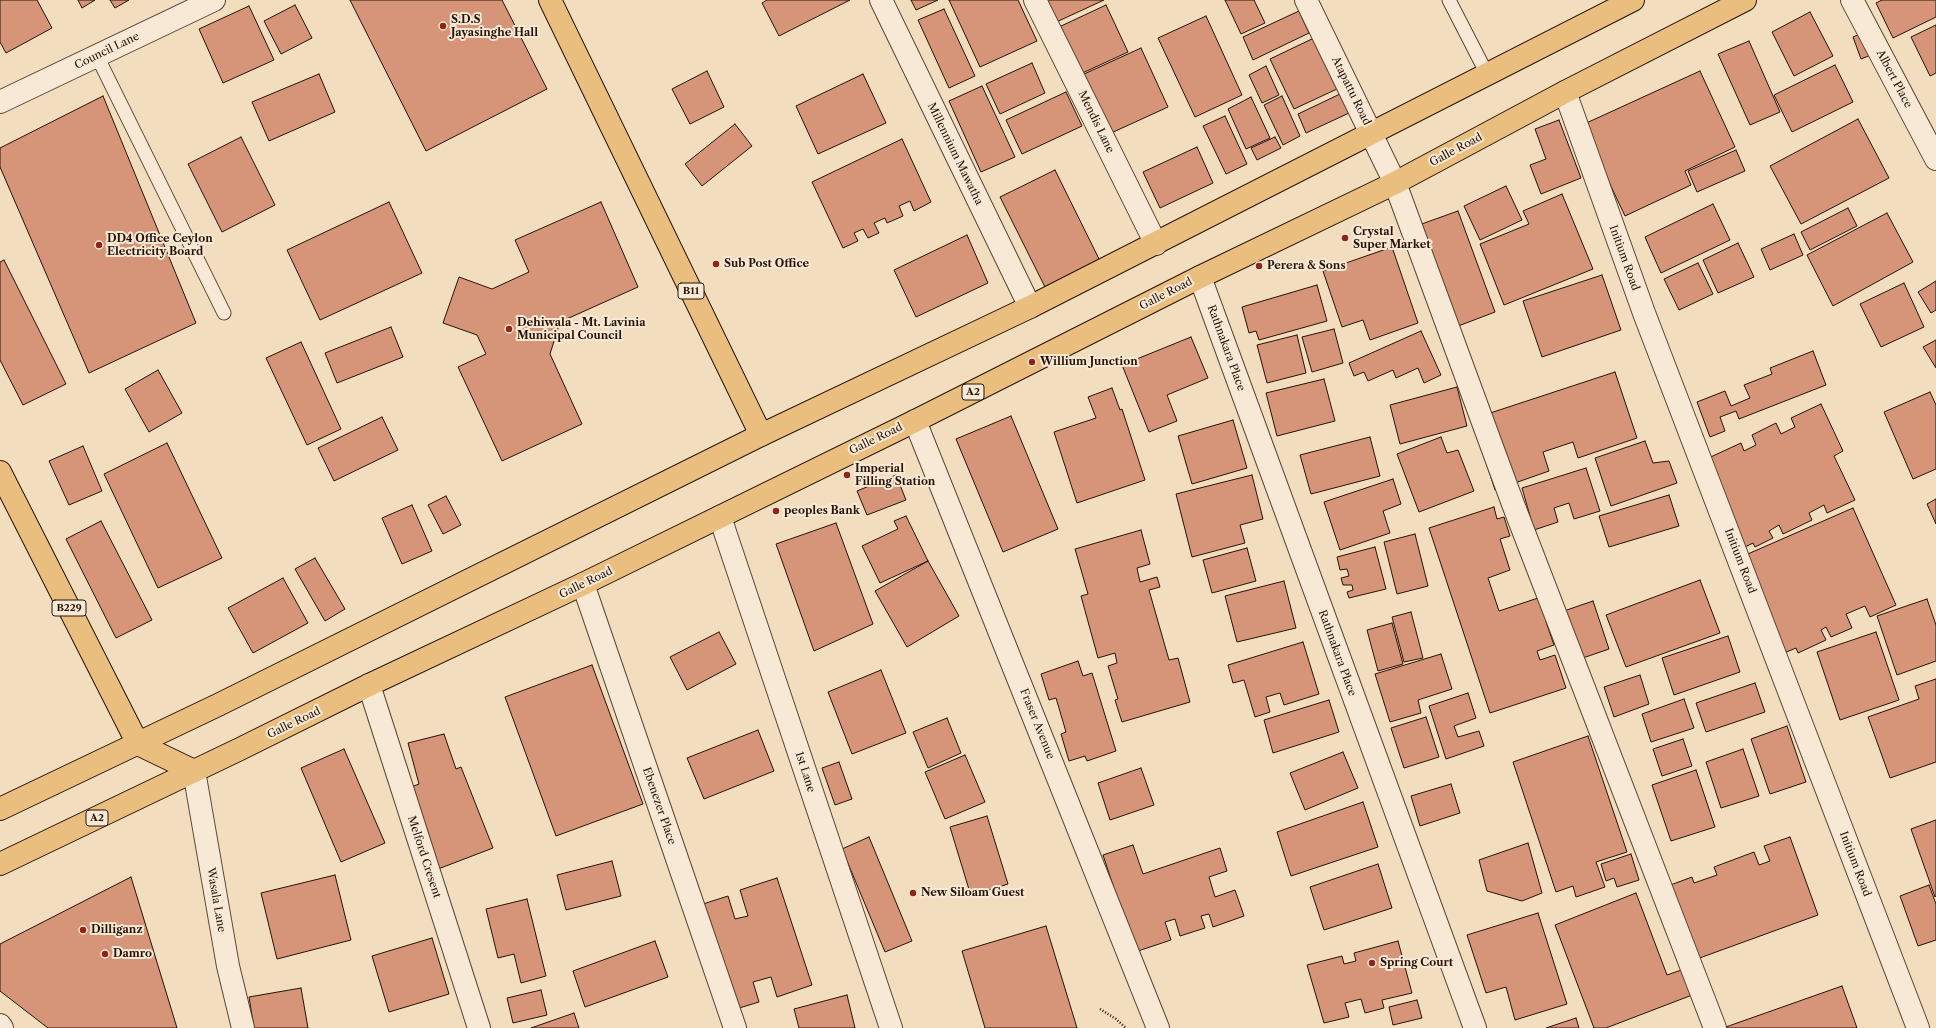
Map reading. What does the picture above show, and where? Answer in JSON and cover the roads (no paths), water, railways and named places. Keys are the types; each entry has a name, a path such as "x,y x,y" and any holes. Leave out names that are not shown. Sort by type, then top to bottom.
{"main road":[{"name":"B11","path":"550,0 761,435"},
{"path":"0,809 138,744 761,435 1030,307 1633,0"},
{"name":"Galle Road","path":"0,864 194,772 369,685 584,584 915,421 1200,277 1395,183 1565,92 1745,0"},
{"name":"B229","path":"0,472 138,744"},
{"path":"138,744 194,772"}],"street":[{"name":"Council Lane","path":"0,102 214,0"},
{"name":"Millennium Mawatha","path":"881,0 1030,307"},
{"name":"Mendis Lane","path":"1035,0 1156,244"},
{"name":"Atapattu Road","path":"1306,0 1395,183 1512,504 1715,1028"},
{"name":"Albert Place","path":"1852,0 1936,159"},
{"name":"Initium Road","path":"1565,92 1644,313 1918,1028"},
{"name":"Rathnakara Place","path":"1200,277 1475,1028"},
{"name":"Fraser Avenue","path":"915,421 1158,1028"},
{"name":"1st Lane","path":"720,517 891,1028"},
{"name":"Ebenezer Place","path":"584,584 735,1028"},
{"name":"Melford Cresent","path":"369,685 479,1028"},
{"name":"Wasala Lane","path":"194,772 228,966 243,1028"}],"lane":[{"path":"1449,0 1487,74"},
{"path":"97,56 224,313"}],"place":[{"name":"S.D.S Jayasinghe Hall","path":"443,26"},
{"name":"Crystal Super Market","path":"1345,238"},
{"name":"DD4 Office Ceylon Electricity Board","path":"99,245"},
{"name":"Sub Post Office","path":"716,264"},
{"name":"Perera & Sons","path":"1259,266"},
{"name":"Dehiwala - Mt. Lavinia Municipal Council","path":"509,329"},
{"name":"Willium Junction","path":"1032,362"},
{"name":"Imperial Filling Station","path":"847,475"},
{"name":"peoples Bank","path":"776,511"},
{"name":"New Siloam Guest","path":"913,893"},
{"name":"Dilliganz","path":"83,930"},
{"name":"Damro","path":"105,954"},
{"name":"Spring Court","path":"1372,963"}]}
